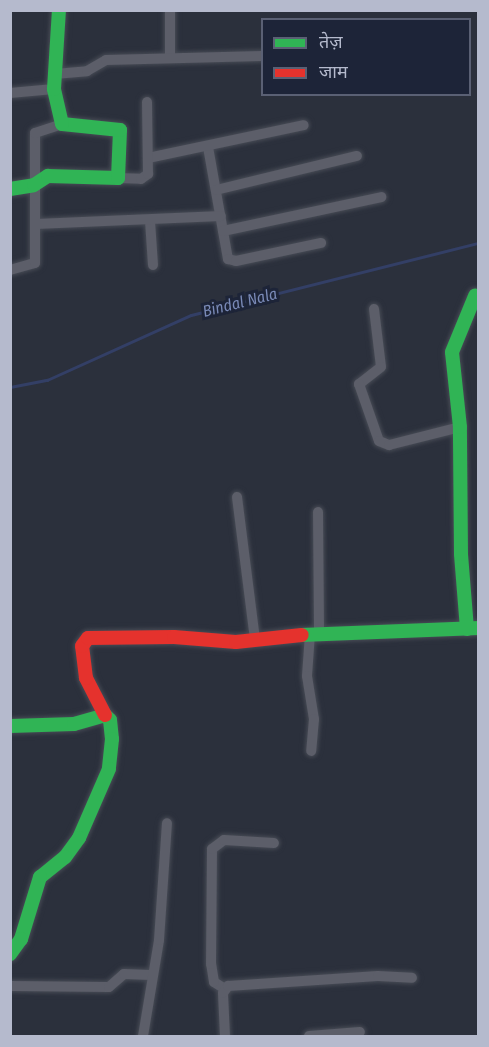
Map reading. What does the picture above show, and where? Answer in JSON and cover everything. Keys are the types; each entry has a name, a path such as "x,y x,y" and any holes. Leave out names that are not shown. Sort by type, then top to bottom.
{"street":[{"path":"59,10 54,89 62,124"},
{"path":"170,10 170,56"},
{"path":"55,74 87,71 106,60 170,56 261,56"},
{"path":"10,93 54,89"},
{"path":"10,189 34,184 48,176 145,177 149,170 147,102"},
{"path":"10,270 34,265 35,133 62,124 120,130 118,178"},
{"path":"148,158 304,125"},
{"path":"208,147 227,258 233,261 321,243"},
{"path":"216,190 357,156"},
{"path":"223,231 381,197"},
{"path":"36,224 150,221 221,216"},
{"path":"150,221 153,265"},
{"path":"10,954 21,939 40,877 75,845 109,769 112,727 86,678 84,639 174,636 227,643 314,634 473,628 462,554 460,427 452,352 475,296"},
{"path":"374,309 381,367 359,384 379,441 389,445 460,427"},
{"path":"237,497 255,640"},
{"path":"311,751 314,719 307,676 314,634 318,512"},
{"path":"10,726 74,724 105,715"},
{"path":"143,1036 151,975 159,940 166,823"},
{"path":"274,843 224,840 213,846 211,964 214,982 225,988 241,984 378,976 412,978"},
{"path":"10,986 105,987 124,974 151,975"},
{"path":"225,988 225,1036"},
{"path":"309,1036 348,1035 360,1032"}],"waterway":[{"name":"Bindal Nala","path":"10,387 47,380 191,315 478,243"}],"traffic: fast":[{"path":"10,189 34,185 48,176 118,178 120,130 62,124 54,89 59,10"},
{"path":"467,629 461,554 460,427 452,352 475,296"},
{"path":"302,635 478,628"},
{"path":"10,726 74,724 105,715 110,720 112,739 109,769 79,838 65,857 40,877 21,939 10,954"}],"traffic: jam":[{"path":"105,715 86,678 82,646 88,638 174,637 236,642 302,635"}]}
